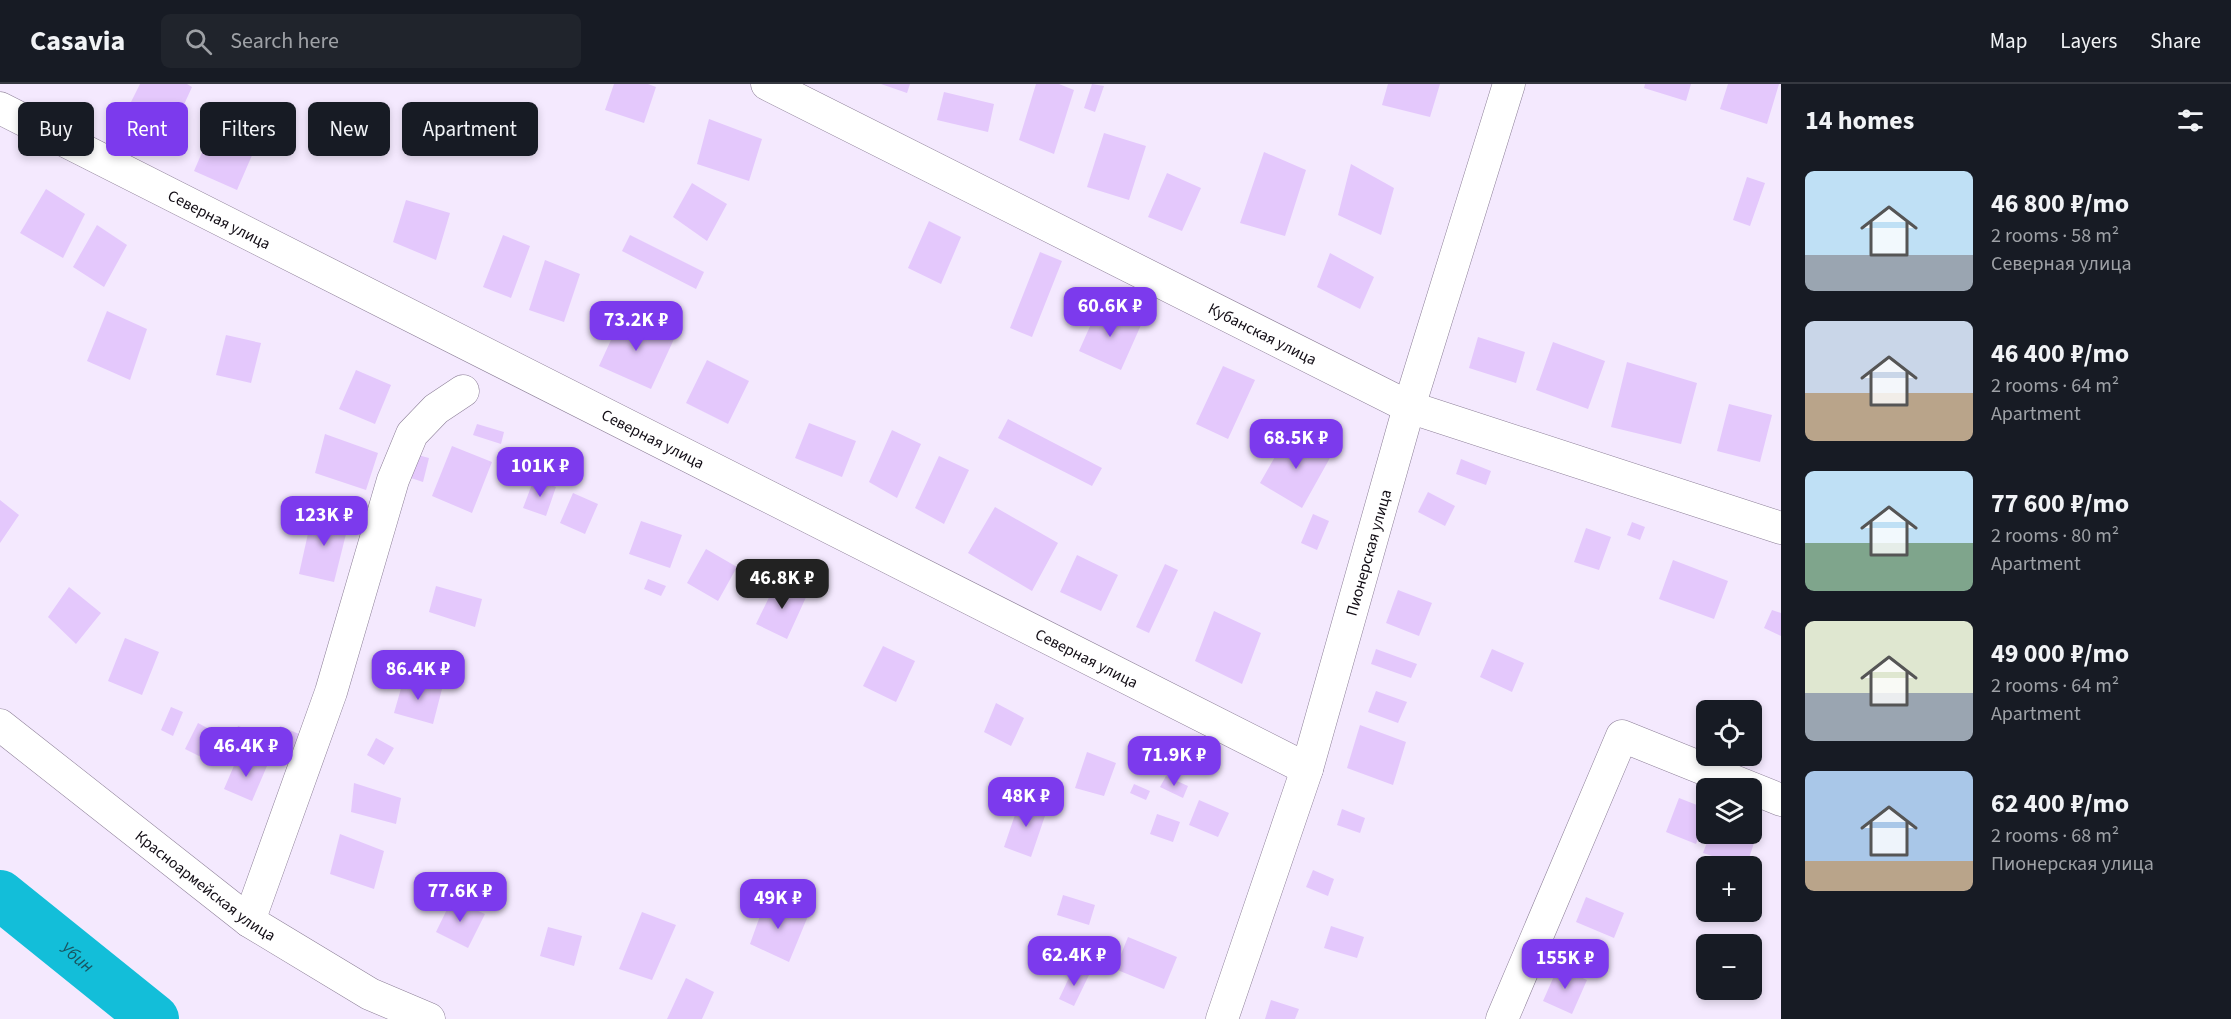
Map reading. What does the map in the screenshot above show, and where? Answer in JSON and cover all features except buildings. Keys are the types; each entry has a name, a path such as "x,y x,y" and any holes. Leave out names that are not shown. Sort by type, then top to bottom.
{"street":[{"name":"Кубанская улица","path":"767,84 1409,407 1781,528"},
{"name":"Пионерская улица","path":"1222,1019 1307,769 1409,407 1509,84"},
{"name":"Северная улица","path":"0,108 1307,769"},
{"path":"249,921 331,692 393,480 412,434 436,409 463,391"},
{"name":"Красноармейская улица","path":"0,725 249,921 370,994 429,1019"},
{"path":"1502,1019 1622,736 1781,800"}],"waterway":[{"name":"Убин","path":"0,895 154,1019"}]}
